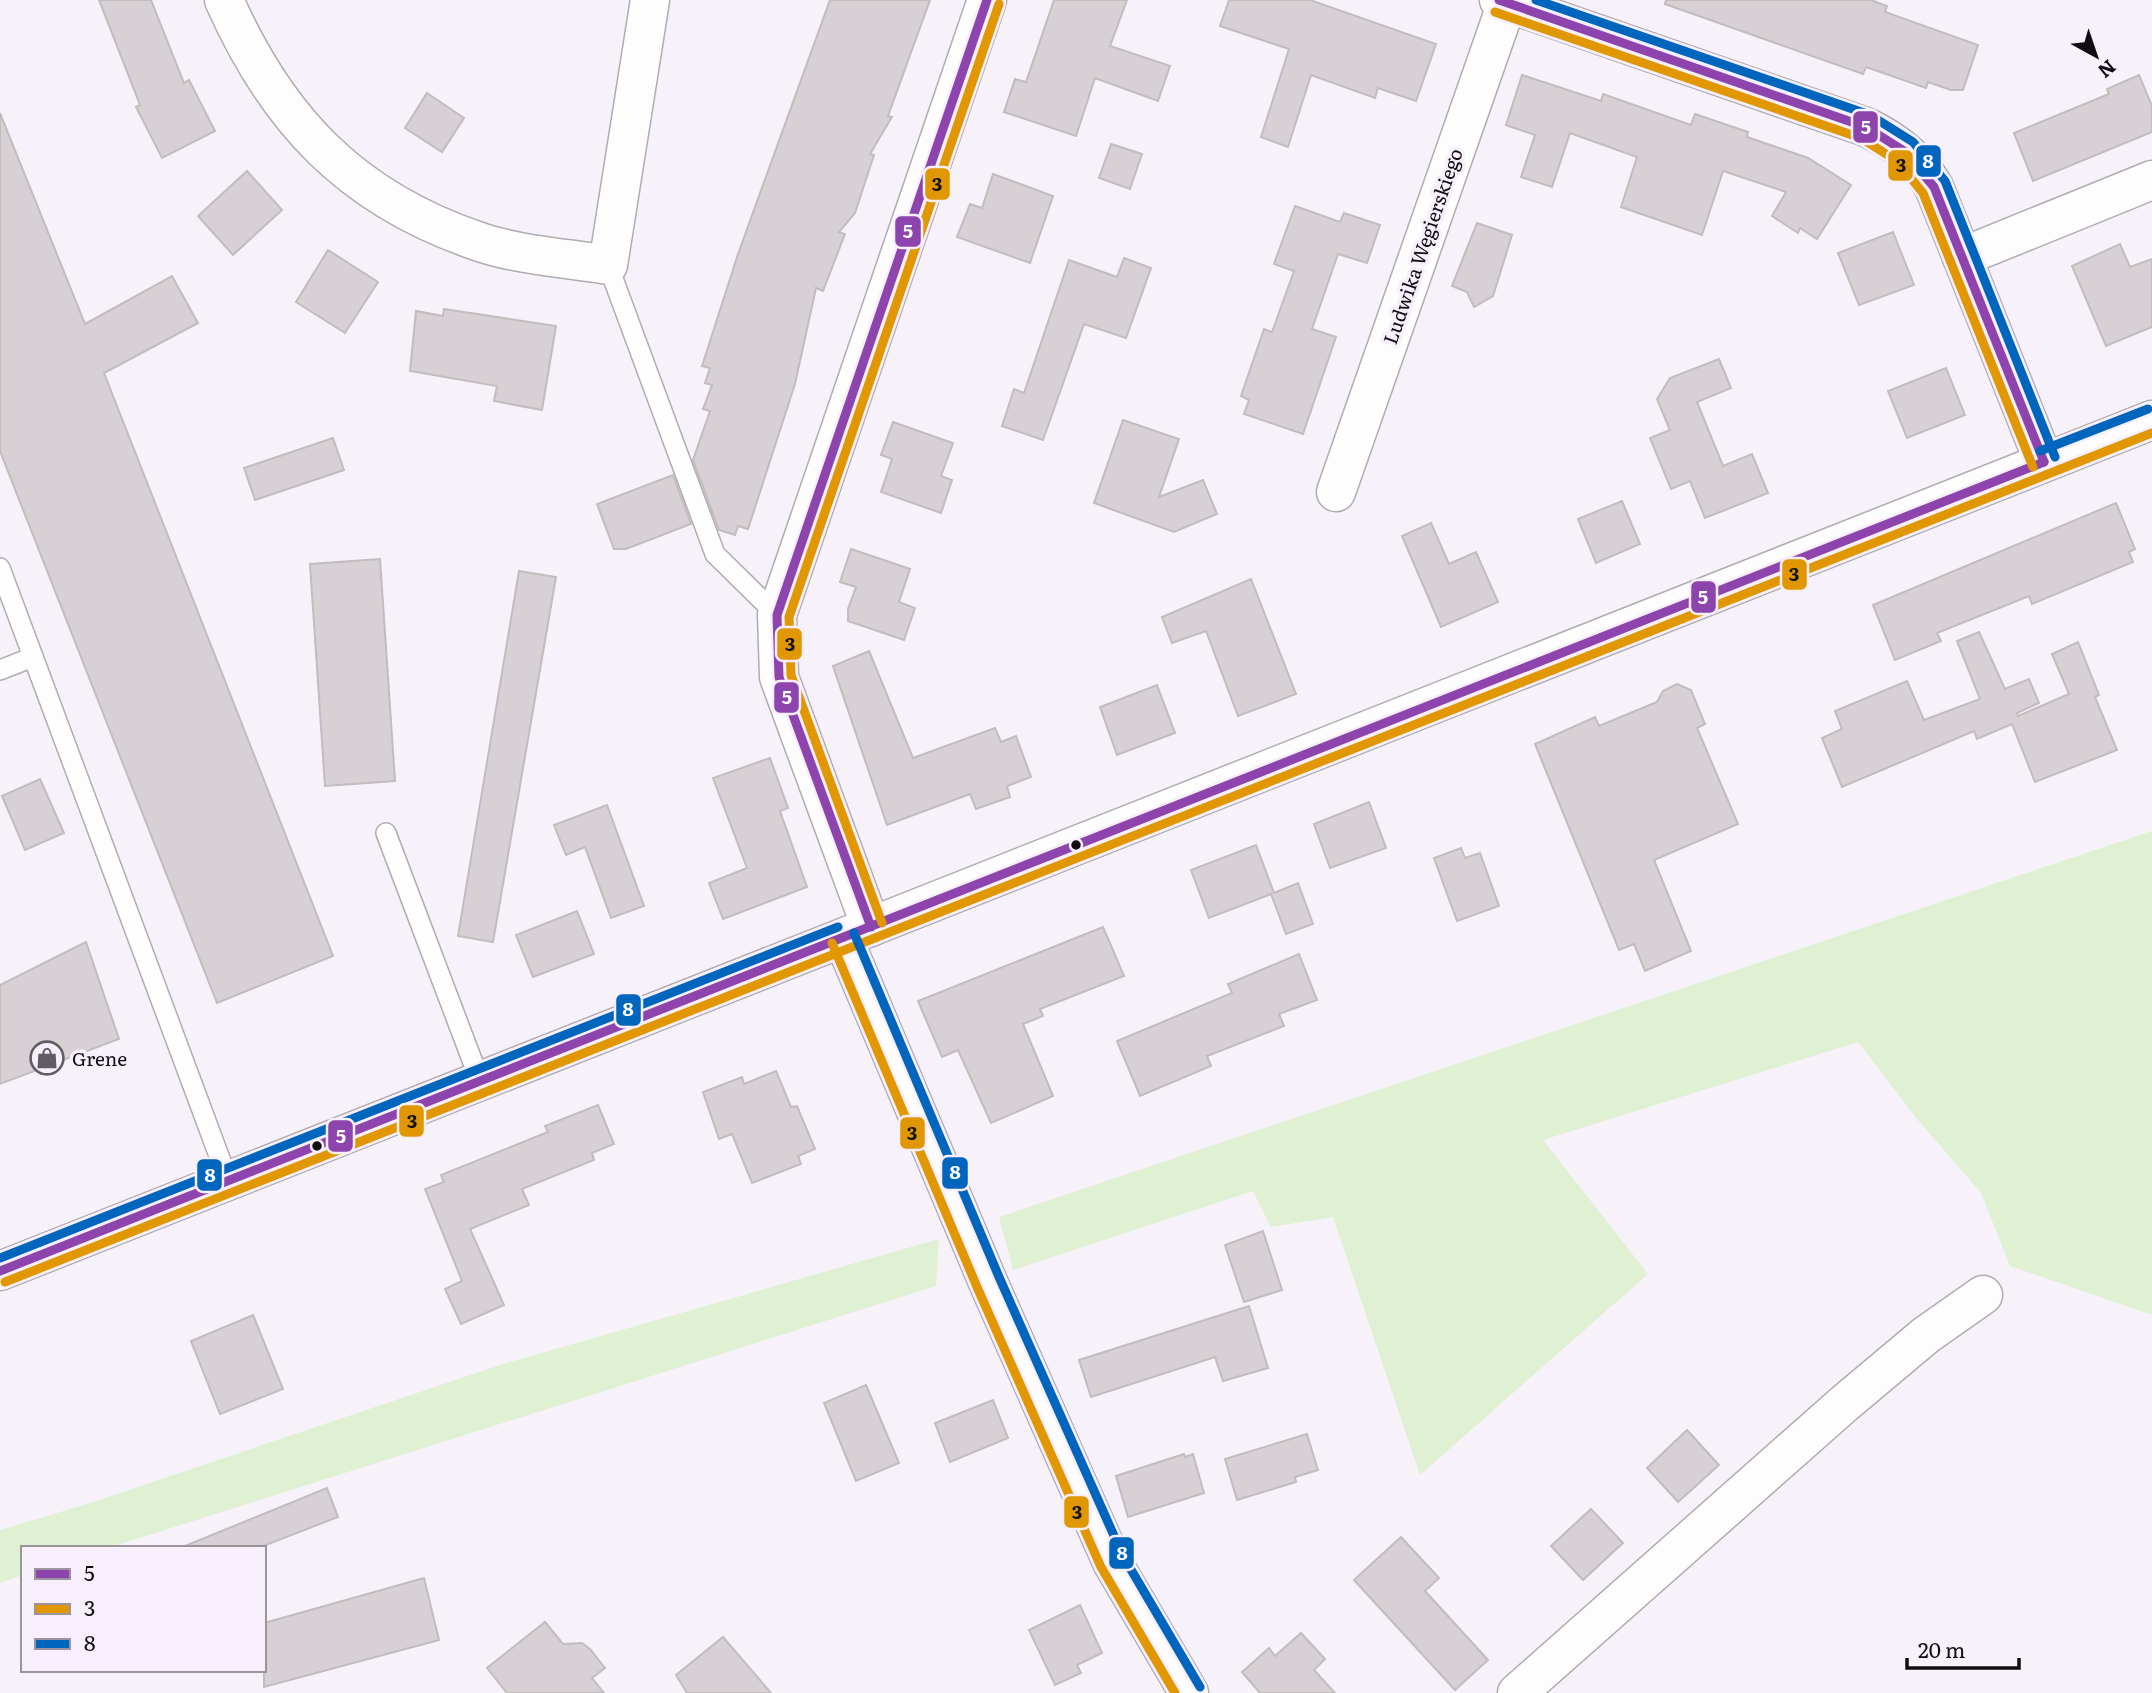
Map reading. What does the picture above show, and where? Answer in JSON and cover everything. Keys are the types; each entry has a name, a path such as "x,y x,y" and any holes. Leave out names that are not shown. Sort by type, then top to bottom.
{"street":[{"path":"224,0 271,90 313,142 390,204 478,242 608,265 650,0"},
{"path":"987,0 777,615 779,677 857,932 988,1282 1112,1562 1189,1693"},
{"path":"1504,1 1815,109 1885,136 1902,148 1925,172 2045,462"},
{"name":"Ludwika Węgierskiego","path":"1336,492 1504,1"},
{"path":"1962,257 2152,180"},
{"path":"0,1271 2152,420"},
{"path":"1517,1693 1845,1403 1926,1335 1983,1295"}],"lane":[{"path":"608,265 715,554 777,615"},
{"path":"0,568 228,1181"},
{"path":"0,670 33,657"},
{"path":"386,833 480,1081"}],"green space":[{"path":"2152,831 2152,1315 2010,1266 1981,1193 1917,1119 1858,1042 1543,1140 1648,1274 1420,1475 1333,1217 1271,1227 1253,1191 1013,1270 999,1217"},
{"path":"939,1239 936,1286 114,1546 21,1546 21,1576 0,1583 0,1530 87,1504 503,1364"}],"building":[{"path":"99,0 151,0 184,83 189,80 215,131 162,158 136,107 140,105"},
{"path":"830,0 930,0 888,116 892,117 870,154 874,155 855,213 839,232 845,234 823,291 816,288 795,384 748,529 738,526 735,535 719,530 693,460 710,411 703,409 712,385 705,383 710,368 702,366 738,254"},
{"path":"1054,0 1127,0 1110,46 1170,66 1158,101 1095,78 1076,136 1004,112 1015,79 1026,82"},
{"path":"1229,0 1310,0 1436,44 1416,101 1378,88 1375,98 1311,75 1288,147 1261,137 1289,49 1220,26"},
{"path":"1666,0 1871,0 1887,6 1885,12 1978,45 1963,90 1951,90 1928,82 1926,88 1866,67 1863,74 1665,4"},
{"path":"1522,75 1601,101 1603,94 1691,125 1695,114 1748,132 1747,137 1808,158 1851,185 1817,239 1800,228 1798,233 1772,216 1786,192 1723,171 1702,235 1621,207 1637,157 1570,133 1552,187 1521,177 1535,135 1506,125"},
{"path":"2139,75 2152,106 2152,132 2033,181 2014,133 2109,94 2107,89"},
{"path":"427,93 464,118 442,152 405,128"},
{"path":"0,113 85,324 172,276 198,323 104,373 333,956 217,1003 0,451"},
{"path":"1111,144 1142,154 1130,189 1099,178"},
{"path":"247,171 282,210 233,255 198,216"},
{"path":"993,174 1053,196 1030,263 957,237 970,204 982,208"},
{"path":"1295,206 1340,222 1344,213 1380,225 1367,263 1338,254 1312,329 1336,337 1303,434 1244,414 1249,400 1241,396 1264,329 1272,332 1294,271 1274,264"},
{"path":"1477,223 1512,235 1493,296 1474,307 1467,292 1452,286"},
{"path":"1893,232 1914,285 1859,305 1838,253"},
{"path":"2120,244 2130,267 2152,259 2152,327 2106,346 2072,266"},
{"path":"328,250 378,282 345,333 296,302"},
{"path":"1124,258 1151,268 1126,338 1084,324 1043,440 1002,426 1014,389 1024,393 1069,260 1117,277"},
{"path":"444,309 556,326 542,410 494,401 497,386 410,371 416,311 443,316"},
{"path":"1719,359 1731,388 1697,402 1723,466 1752,454 1768,493 1705,518 1690,481 1671,489 1650,438 1670,430 1657,399 1670,378"},
{"path":"1946,368 1965,415 1907,438 1888,391"},
{"path":"1123,420 1179,439 1159,497 1203,480 1217,514 1174,532 1094,503"},
{"path":"893,422 953,443 941,476 952,480 941,513 881,492 892,459 881,455"},
{"path":"333,438 344,470 255,500 244,468"},
{"path":"673,475 691,524 626,549 614,549 597,504"},
{"path":"1622,501 1640,544 1596,563 1578,519"},
{"path":"2116,503 2135,549 2129,552 2133,562 2032,604 2029,596 1937,633 1941,641 1895,660 1873,605"},
{"path":"1431,523 1449,564 1476,552 1498,602 1441,627 1402,536"},
{"path":"851,549 910,569 899,602 915,608 904,640 848,621 848,609 856,587 840,582"},
{"path":"380,559 395,781 325,786 310,564"},
{"path":"519,571 556,577 493,942 458,936"},
{"path":"1251,579 1296,694 1238,716 1206,631 1172,643 1162,617"},
{"path":"1979,632 2005,689 2029,679 2039,703 2017,713 2018,716 2069,694 2052,654 2078,642 2099,695 2095,697 2117,750 2035,782 2012,724 1977,739 1974,731 1842,787 1822,738 1842,729 1835,711 1907,681 1924,720 1980,699 1957,641"},
{"path":"869,651 913,758 995,728 1001,742 1016,736 1031,777 1007,786 1010,797 976,809 970,794 887,825 833,666"},
{"path":"1677,684 1691,690 1705,724 1697,728 1738,824 1654,860 1691,951 1645,971 1634,944 1619,950 1535,744 1595,717 1599,726 1657,702 1663,691"},
{"path":"1157,685 1175,733 1117,755 1100,707"},
{"path":"770,758 788,808 780,811 807,887 723,919 709,883 747,868 713,778"},
{"path":"40,779 64,833 25,850 2,796"},
{"path":"1369,802 1386,848 1330,868 1314,824"},
{"path":"607,805 644,906 611,918 585,847 566,855 554,825"},
{"path":"1256,845 1274,893 1298,883 1313,924 1286,934 1271,894 1209,918 1191,870"},
{"path":"1461,848 1465,858 1480,853 1499,906 1457,921 1434,858"},
{"path":"577,911 594,954 533,977 516,935"},
{"path":"1103,927 1124,976 1040,1009 1043,1016 1023,1024 1053,1096 991,1123 958,1050 942,1057 918,1001"},
{"path":"86,942 119,1039 0,1084 0,985"},
{"path":"1299,954 1317,1000 1279,1014 1284,1026 1207,1056 1211,1066 1140,1096 1117,1041 1232,993 1228,984"},
{"path":"776,1071 791,1107 797,1106 815,1149 798,1156 801,1164 752,1183 732,1134 719,1139 703,1092 742,1077 744,1084"},
{"path":"598,1105 614,1144 592,1153 594,1160 522,1189 529,1205 470,1229 504,1305 461,1324 445,1289 462,1281 425,1189 444,1182 441,1175 548,1132 545,1126"},
{"path":"1263,1231 1282,1290 1244,1302 1225,1245"},
{"path":"1249,1306 1268,1368 1223,1381 1215,1357 1091,1397 1079,1360"},
{"path":"253,1315 283,1389 220,1414 191,1341"},
{"path":"866,1385 899,1463 856,1481 824,1403"},
{"path":"993,1400 1008,1438 950,1462 935,1423"},
{"path":"1687,1430 1719,1465 1678,1502 1647,1468"},
{"path":"1307,1434 1318,1470 1295,1477 1296,1482 1237,1500 1225,1459"},
{"path":"1184,1454 1185,1457 1193,1454 1204,1493 1128,1517 1116,1476"},
{"path":"327,1488 338,1517 263,1546 185,1546"},
{"path":"1591,1509 1623,1543 1583,1580 1551,1546"},
{"path":"1401,1537 1439,1578 1425,1591 1488,1660 1455,1690 1354,1580"},
{"path":"424,1578 439,1640 264,1687 266,1622"},
{"path":"1080,1605 1102,1653 1077,1665 1081,1673 1055,1685 1029,1630"},
{"path":"545,1622 563,1644 582,1643 590,1649 605,1668 592,1678 604,1693 507,1693 487,1668"},
{"path":"1301,1633 1325,1659 1314,1670 1335,1693 1260,1693 1242,1672 1269,1648 1275,1656"},
{"path":"723,1637 771,1693 687,1693 676,1675"}],"transit line":[{"name":"5","path":"871,927 779,677 777,615 987,0"},
{"name":"5","path":"1499,0 1866,127 1904,151 1934,187 2044,462"},
{"name":"8","path":"1536,0 1870,115 1913,142 1945,181 2055,457"},
{"name":"3","path":"882,923 791,675 789,617 999,4"},
{"name":"3","path":"1495,12 1861,138 1897,161 1923,193 2033,467"},
{"name":"8","path":"2040,451 2148,409"},
{"name":"3","path":"5,1282 2152,433"},
{"name":"5","path":"0,1271 2044,462"},
{"name":"8","path":"0,1258 838,927"},
{"name":"8","path":"854,933 999,1277 1123,1556 1200,1687"},
{"name":"3","path":"832,943 977,1287 1101,1567 1175,1693"}],"place":[{"name":"Grene","path":"47,1058"}]}
